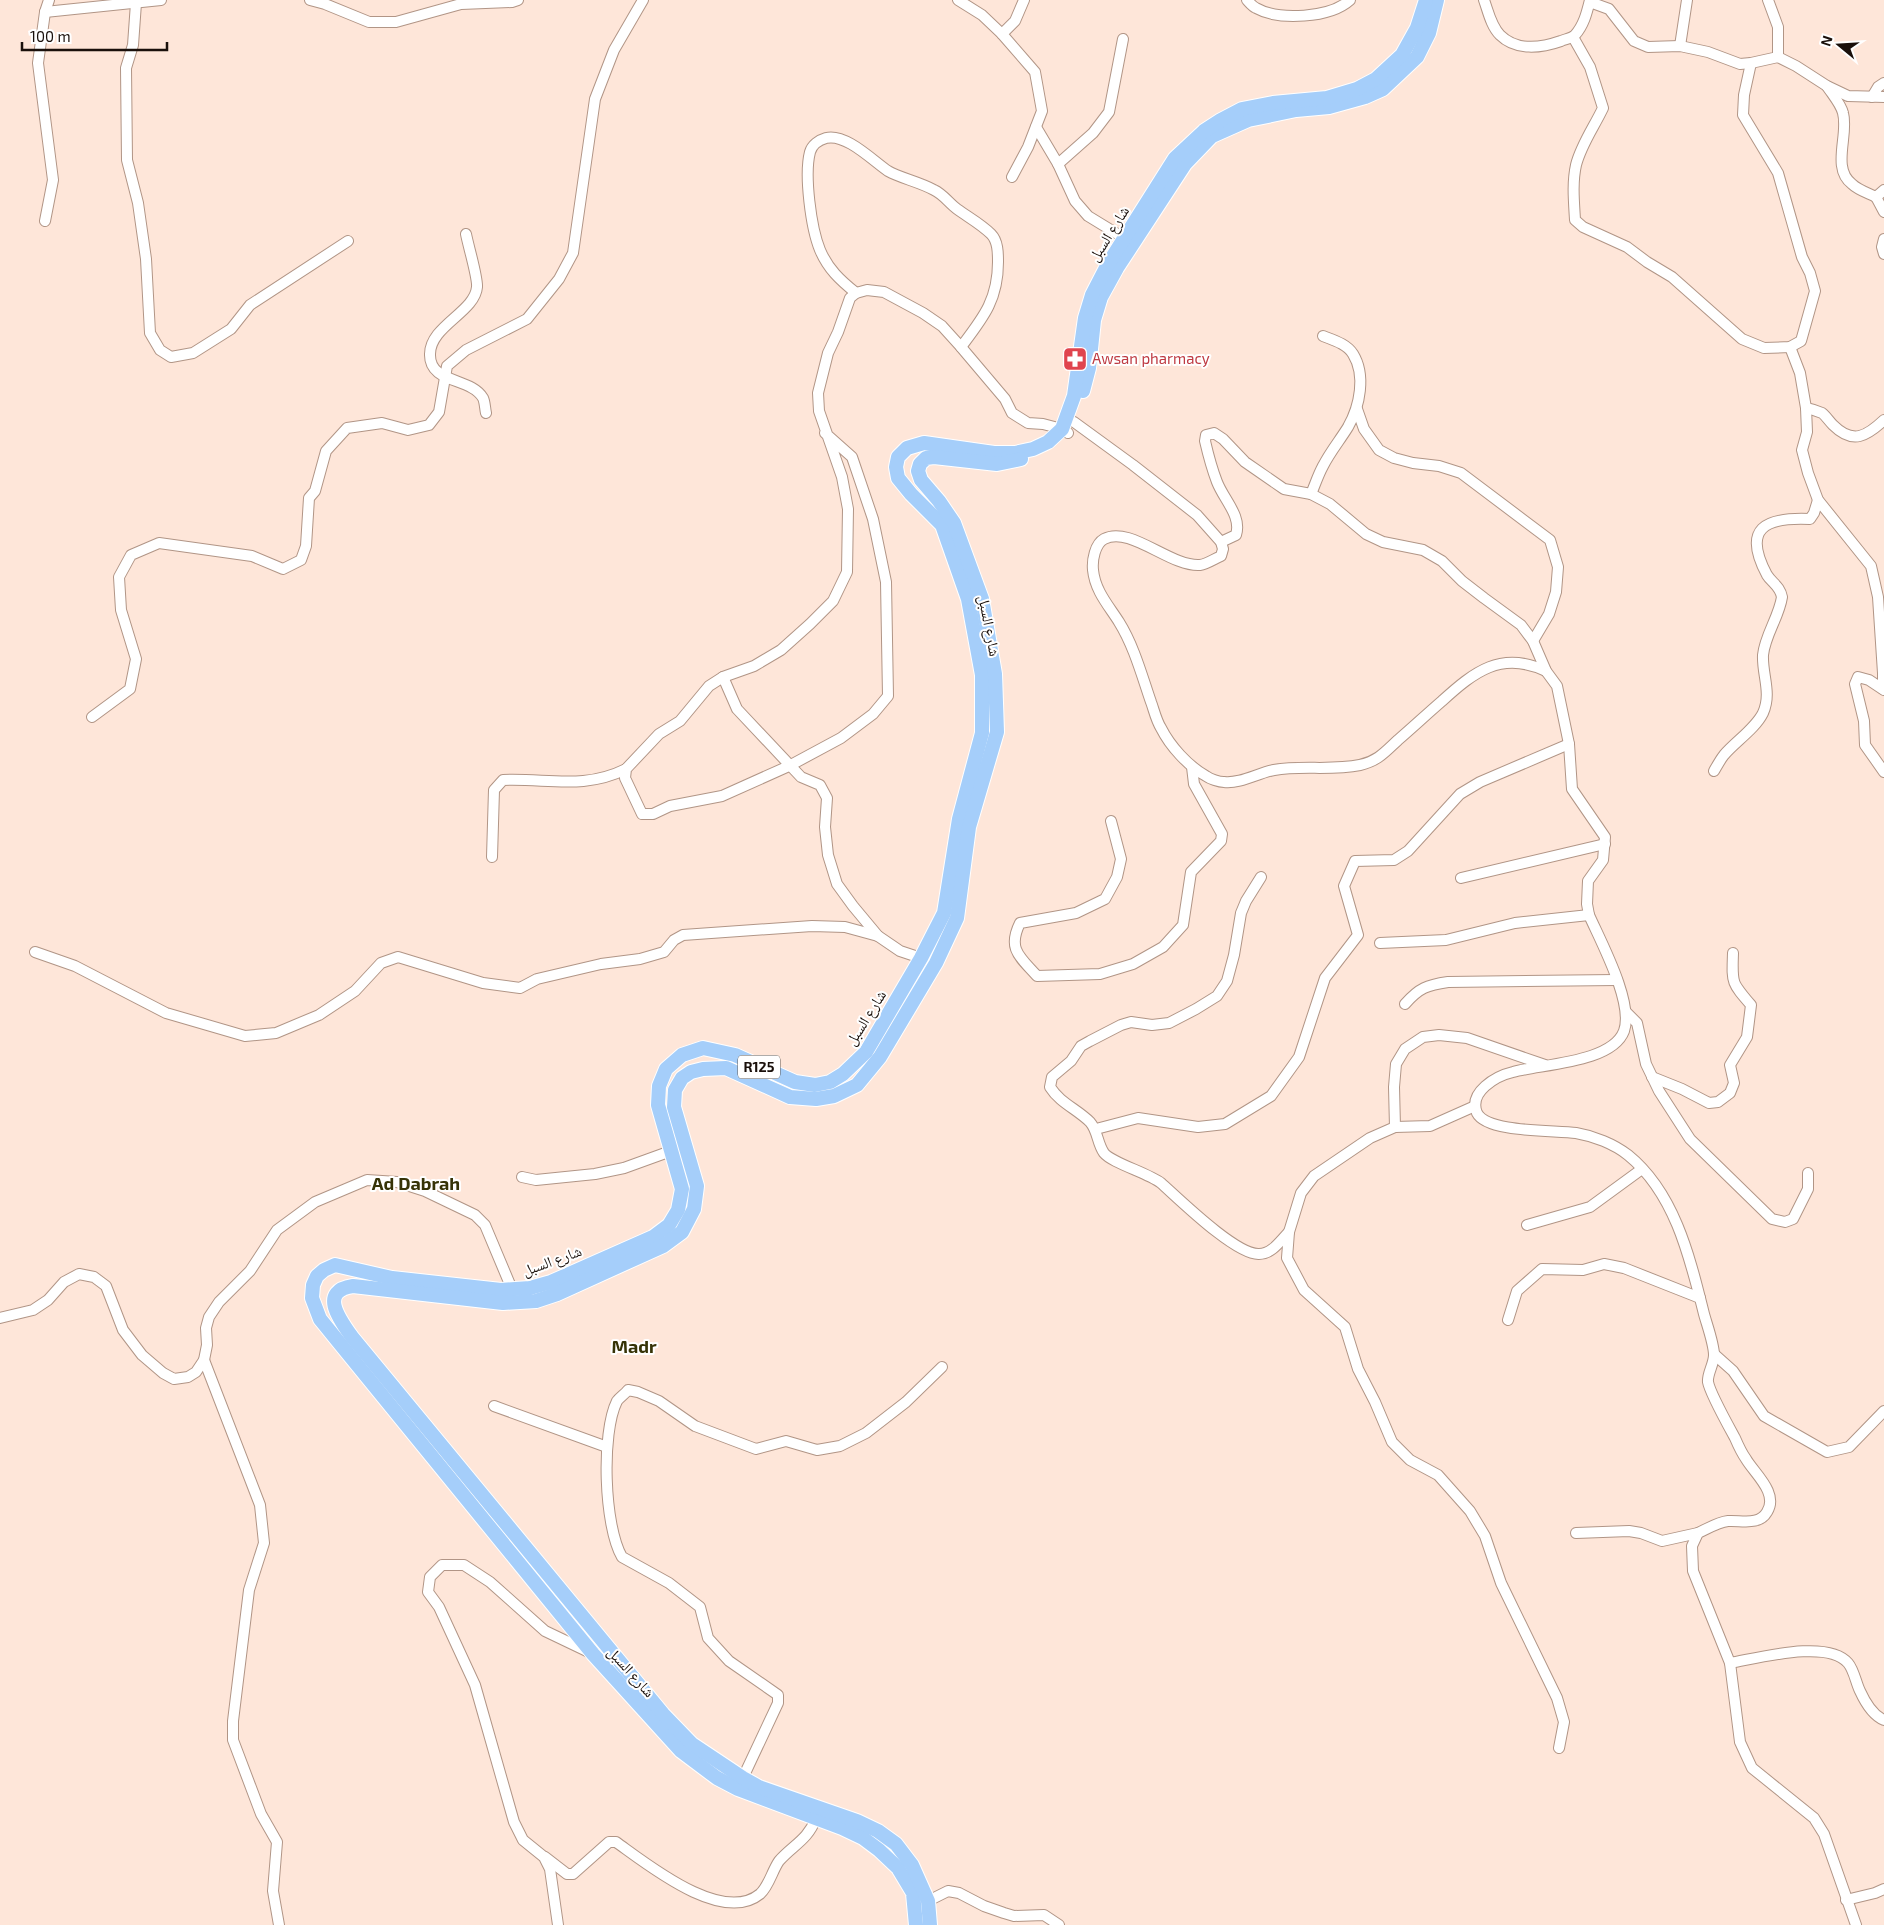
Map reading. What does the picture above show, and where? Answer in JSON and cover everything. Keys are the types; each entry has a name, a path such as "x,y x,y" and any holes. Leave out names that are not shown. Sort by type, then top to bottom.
{"main road":[{"name":"شارع السبل","path":"916,1925 913,1893 898,1868 879,1850 863,1838 740,1784 692,1744 663,1714 352,1337 339,1319 334,1298 336,1292 353,1286 504,1304 514,1296 530,1288 551,1282 653,1237 668,1225 678,1210 682,1189 658,1105 659,1086 666,1069 682,1055 703,1048 735,1056 795,1082 814,1085 830,1082 843,1074 866,1052 944,913 959,819 982,733 982,675 968,600 942,525 898,478 896,467 898,457 907,448 924,443 994,453 1016,453 1033,449 1048,442 1068,428 1085,318 1092,295 1124,238 1175,158 1204,131 1242,109 1273,103 1327,98 1357,89 1376,79 1402,55 1417,28 1426,0"},
{"name":"شارع السبل","path":"930,1925 928,1902 912,1865 896,1844 878,1831 857,1821 759,1786 740,1784 717,1778 681,1751 593,1654 331,1333 320,1319 312,1298 313,1286 317,1276 335,1265 392,1278 501,1290 514,1296 536,1300 556,1294 663,1246 682,1232 694,1209 696,1186 674,1107 675,1090 682,1078 691,1072 703,1068 726,1068 790,1097 816,1099 834,1096 857,1085 880,1058 936,963 957,918 969,827 997,732 994,674 982,599 954,522 939,500 921,480 918,471 920,464 926,458 934,456 997,464 1021,460 1052,447 1068,428 1089,368 1094,320 1101,297 1185,164 1212,136 1248,120 1274,114 1329,107 1365,97 1383,89 1417,57 1429,33 1437,0"}],"street":[{"path":"45,221 53,180 38,63 45,12 49,0"},
{"path":"45,12 161,0"},
{"path":"310,0 326,4 369,22 396,22 461,4 512,2 518,0"},
{"path":"92,717 130,689 136,659 121,610 119,578 131,555 159,543 252,556 283,569 301,560 306,546 309,498 316,491 326,450 347,428 382,423 408,430 429,425 439,412 447,366 466,350 527,319 559,279 573,253 595,99 614,50 643,0"},
{"path":"958,0 982,15 1002,34 1035,72 1042,111 1028,147 1012,177"},
{"path":"1002,34 1015,21 1024,0"},
{"path":"1246,0 1256,8 1280,15 1319,15 1350,0"},
{"path":"1484,0 1491,20 1500,34 1515,44 1531,47 1573,37 1582,25 1590,1 1609,8 1634,41 1648,47 1680,46 1708,52 1740,64 1778,57 1848,96 1884,97"},
{"path":"1680,46 1687,0"},
{"path":"1768,0 1778,27 1778,57"},
{"path":"136,3 133,45 126,68 127,160 138,203 146,259 150,333 160,350 171,357 193,353 231,329 250,305 348,241"},
{"path":"1573,37 1590,67 1603,108 1589,134 1576,165 1574,220 1583,227 1627,247 1672,277 1742,339 1764,348 1790,347 1801,341 1815,291 1810,273 1802,257 1778,173 1743,115 1744,95 1751,63"},
{"path":"1058,164 1087,139 1109,112 1124,39"},
{"path":"1872,97 1878,87 1884,82"},
{"path":"1827,86 1843,112 1845,131 1842,172 1851,184 1880,194 1884,212"},
{"path":"1036,127 1058,164 1075,201 1088,216 1124,238"},
{"path":"856,293 836,277 820,250 809,198 808,170 810,152 815,143 828,137 848,142 890,172 936,191 992,235 998,250 998,273 994,297 979,323 961,347"},
{"path":"466,234 477,286 474,297 435,338 430,354 435,370 445,377 472,387 483,398 486,413"},
{"path":"1884,239 1882,247 1884,254"},
{"path":"492,857 494,790 503,780 524,779 558,783 585,782 611,776 626,769 659,734 680,721 709,686 723,677 754,666 781,650 833,601 847,572 848,509 842,477 819,412 818,393 828,353 850,298 856,293 867,290 884,292 903,301 942,326 1006,400 1012,413 1028,423 1068,428 1133,465 1190,510 1221,542 1221,556 1205,564 1197,565 1185,563 1161,554 1142,542 1115,536 1104,539 1096,548 1093,570 1100,594 1120,624 1135,658 1160,728 1192,767 1207,777 1225,782 1274,770 1336,769 1361,765 1381,757 1470,676 1492,666 1512,662 1530,664 1546,671"},
{"path":"1311,494 1323,466 1357,409 1361,388 1359,372 1353,353 1342,344 1323,336"},
{"path":"1790,347 1800,373 1806,408 1807,432 1802,450 1808,473 1818,500 1870,566 1878,597 1883,689"},
{"path":"1806,408 1823,414 1834,426 1848,435 1857,437 1870,434 1884,420"},
{"path":"1357,409 1364,429 1380,450 1394,458 1413,463 1439,466 1461,473 1550,540 1558,567 1556,592 1549,614 1533,641"},
{"path":"626,769 625,778 642,814 653,814 670,806 722,796 789,766 841,738 873,714 888,696 886,582 873,519 852,457 825,433"},
{"path":"1221,542 1236,535 1239,526 1217,483 1205,441 1206,435 1210,433 1218,435 1236,450 1245,462 1284,489 1311,494 1330,504 1366,534 1384,542 1423,550 1442,561 1476,592 1521,625 1533,641 1546,671 1557,686 1569,744 1572,789 1606,837 1603,860 1588,881 1586,904 1617,980 1626,1012 1624,1032 1614,1045 1585,1058 1511,1072 1492,1081 1477,1095 1475,1106 1478,1115 1485,1122 1502,1127 1577,1134 1604,1141 1627,1154 1654,1181 1680,1231 1700,1298 1714,1354 1708,1382 1746,1460 1766,1487 1770,1504 1767,1513 1759,1520 1728,1521 1698,1534 1662,1541 1641,1533 1629,1531 1576,1533"},
{"path":"1714,772 1723,756 1757,721 1763,712 1767,700 1768,689 1763,656 1782,597 1780,590 1768,577 1756,551 1758,537 1764,527 1775,521 1810,519 1818,500"},
{"path":"723,677 737,709 801,777 820,785 827,798 825,827 827,846 837,884 853,906 878,936 900,951 936,963"},
{"path":"1883,689 1869,680 1858,677 1855,684 1864,721 1865,745 1884,772"},
{"path":"1096,1130 1138,1118 1198,1127 1225,1124 1271,1096 1299,1057 1325,978 1358,935 1344,886 1355,861 1394,860 1408,851 1460,794 1480,782 1569,744"},
{"path":"1111,821 1122,859 1117,877 1105,899 1076,913 1020,923 1013,936 1017,955 1037,976 1100,974 1133,964 1163,947 1183,924 1191,872 1221,841 1222,834 1194,784 1192,767"},
{"path":"1461,878 1605,844"},
{"path":"1261,877 1241,913 1234,955 1227,981 1216,996 1169,1023 1152,1025 1131,1022 1121,1025 1081,1046 1071,1061 1052,1077 1050,1087 1056,1097 1089,1121 1096,1130 1097,1139 1105,1154 1155,1179 1228,1241 1246,1252 1258,1254 1270,1251 1289,1232"},
{"path":"1380,943 1446,940 1515,923 1589,915"},
{"path":"35,952 75,966 166,1014 245,1036 276,1033 319,1015 355,991 381,962 398,957 483,984 520,988 537,979 601,964 640,959 664,952 674,940 683,935 812,926 845,927 878,936"},
{"path":"1652,1077 1682,1089 1709,1103 1718,1102 1730,1093 1734,1083 1730,1065 1747,1038 1751,1005 1735,986 1732,976 1733,953"},
{"path":"1405,1004 1414,993 1427,986 1448,982 1617,980"},
{"path":"1626,1012 1637,1024 1646,1064 1659,1091 1690,1139 1772,1219 1785,1222 1793,1219 1808,1190 1808,1173"},
{"path":"1396,1127 1394,1087 1396,1064 1405,1048 1423,1037 1439,1035 1467,1038 1546,1066"},
{"path":"1475,1106 1430,1126 1396,1127 1370,1138 1314,1176 1301,1193 1289,1232 1288,1258 1304,1290 1345,1327 1358,1369 1392,1442 1410,1460 1438,1475 1470,1511 1485,1536 1500,1583 1557,1698 1564,1722 1559,1748"},
{"path":"522,1176 536,1180 595,1174 624,1168 672,1151"},
{"path":"1527,1225 1590,1207 1642,1169"},
{"path":"0,1318 33,1310 48,1300 64,1282 79,1274 94,1277 106,1286 123,1330 142,1355 162,1373 174,1379 188,1377 196,1372 204,1360 207,1344 206,1328 209,1317 219,1302 250,1271 277,1230 315,1202 367,1180 397,1182 425,1191 475,1215 485,1225 514,1296"},
{"path":"1508,1320 1517,1291 1542,1269 1583,1270 1604,1264 1624,1268 1700,1298"},
{"path":"1714,1354 1733,1371 1764,1416 1827,1452 1849,1447 1884,1411"},
{"path":"204,1360 260,1505 263,1526 264,1543 249,1590 233,1740 261,1814 277,1842 273,1891 279,1925"},
{"path":"740,1784 778,1703 778,1695 729,1661 708,1638 700,1607 669,1583 622,1557 618,1550 610,1512 607,1447 610,1424 618,1400 628,1390 638,1392 659,1401 695,1426 756,1449 786,1440 817,1450 840,1446 866,1434 906,1402 942,1368"},
{"path":"494,1406 607,1447"},
{"path":"1698,1534 1692,1546 1693,1571 1730,1663 1740,1742 1752,1768 1814,1818 1824,1834 1856,1925"},
{"path":"593,1654 545,1631 490,1582 464,1565 442,1565 430,1577 428,1592 439,1607 474,1685 514,1822 523,1840 567,1874 573,1874 609,1842 616,1842 663,1876 708,1900 729,1905 746,1903 761,1894 780,1861 802,1842 816,1818"},
{"path":"1730,1663 1811,1650 1839,1654 1850,1664 1866,1704 1884,1720"},
{"path":"544,1857 550,1869 558,1925"},
{"path":"1846,1900 1884,1889"},
{"path":"928,1902 948,1891 959,1893 984,1906 1014,1916 1044,1915 1059,1925"}],"place":[{"name":"Awsan pharmacy","path":"1075,359"}],"district":[{"name":"Ad Dabrah","path":"416,1184"},
{"name":"Madr","path":"634,1347"}]}
